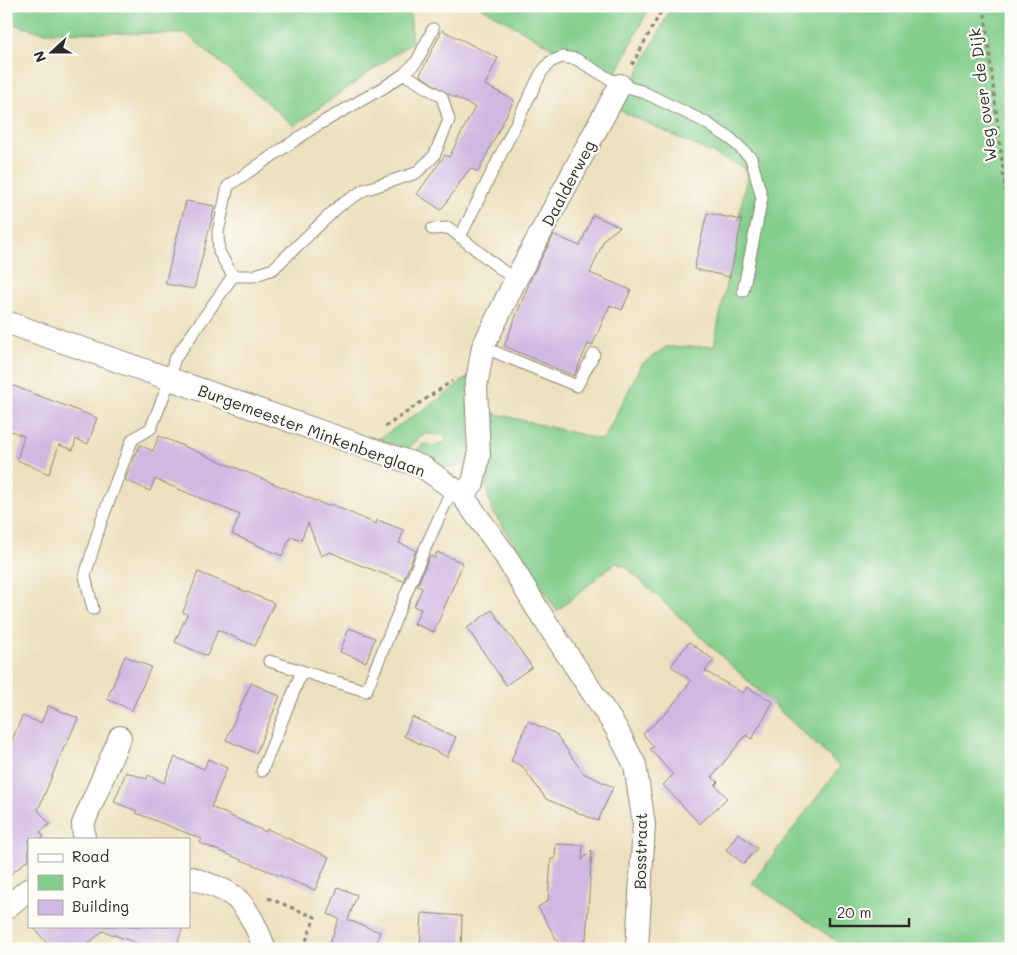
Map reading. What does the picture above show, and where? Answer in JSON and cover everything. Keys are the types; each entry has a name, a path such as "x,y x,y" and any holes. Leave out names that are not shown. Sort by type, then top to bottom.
{"street":[{"name":"Daalderweg","path":"457,491 473,483 479,455 476,387 481,355 516,279 620,86"},
{"name":"Burgemeester Minkenberglaan","path":"6,322 423,467 457,491 503,552 538,610 616,728"},
{"name":"Bosstraat","path":"616,728 635,765 644,824 637,949"},
{"path":"84,838 83,824 120,737"},
{"path":"190,876 231,894 246,910 258,930 265,949"},
{"path":"6,908 28,890"}],"lane":[{"path":"233,276 219,252 218,232 228,186 316,126 404,74 417,61 433,29"},
{"path":"460,237 541,73 550,62 562,57 576,59 620,86 641,91 703,121 731,139 751,158 762,198 744,291"},
{"path":"233,276 252,276 273,269 339,206 364,190 416,173 434,156 448,120 442,97 404,74"},
{"path":"432,228 449,228 503,271 516,279"},
{"path":"93,609 85,576 101,522 133,439 151,428 170,380 174,360 233,276"},
{"path":"481,355 577,386 594,354"},
{"path":"268,661 366,691 422,556 457,491"},
{"path":"262,771 302,671"}],"path":[{"path":"620,86 664,6"},
{"name":"Weg over de Dijk","path":"984,6 1011,240"},
{"path":"366,447 374,435 428,399 481,355"},
{"path":"264,897 315,917 303,949"}],"green space":[{"path":"6,6 410,6 412,42 294,126 187,34 40,32 6,22"},
{"path":"479,6 650,6 612,82"},
{"path":"672,6 1011,6 1011,949 848,949 752,883 840,767 625,566 615,563 557,611 492,510 486,486 487,426 485,411 603,440 642,364 666,347 714,346 748,170 619,110"},
{"path":"469,376 469,460 462,465 455,467 442,466 416,451 423,444 438,446 439,443 445,443 446,435 424,434 408,449 378,439 432,404"}],"building":[{"path":"442,30 498,58 485,85 514,100 478,172 470,168 441,210 417,194 445,155 449,157 475,107 448,94 420,75"},
{"path":"186,201 215,206 194,289 165,284"},
{"path":"707,213 742,220 730,277 694,269"},
{"path":"593,215 620,227 605,238 590,273 631,290 622,310 610,305 592,346 588,344 574,376 504,346 532,276 554,235 580,246"},
{"path":"6,383 97,418 88,444 76,439 73,450 59,445 49,474 17,460 24,436 6,429"},
{"path":"159,436 328,506 330,504 376,524 377,520 404,530 399,543 416,550 403,581 330,552 321,556 308,523 301,540 291,536 282,556 232,534 240,515 155,479 150,491 125,480 140,445 153,451"},
{"path":"437,552 463,563 434,632 414,624 421,609 414,607 422,588 417,586 430,556 435,558"},
{"path":"198,572 274,603 255,646 218,630 207,656 175,642 187,614 183,612"},
{"path":"492,610 532,667 506,685 467,628"},
{"path":"349,628 375,638 366,662 340,652"},
{"path":"689,642 714,660 705,671 743,693 747,687 773,702 752,739 746,735 712,777 718,782 715,785 727,798 700,824 663,785 673,775 650,749 654,747 643,734 667,712 691,681 671,666"},
{"path":"125,656 151,667 132,710 107,699"},
{"path":"251,683 280,696 256,753 226,740"},
{"path":"48,706 78,718 38,810 50,824 40,832 44,837 42,838 28,838 28,860 6,878 6,755 22,716 41,723"},
{"path":"412,717 456,737 447,757 404,736"},
{"path":"528,721 556,734 583,773 613,787 598,821 546,799 522,766 511,761"},
{"path":"175,757 204,769 208,759 227,768 211,807 266,832 267,829 329,857 315,890 200,843 202,839 136,813 137,811 114,802 126,772 147,779 148,775 164,783"},
{"path":"738,833 757,848 744,864 726,850"},
{"path":"556,844 583,845 582,860 592,850 586,940 584,939 583,949 562,949 538,907 548,901 551,859 555,859"},
{"path":"338,887 357,895 348,920 380,932 374,949 327,949 339,919 328,914"},
{"path":"422,913 462,916 461,949 420,949"},
{"path":"35,928 182,928 176,949 153,949 103,931 82,949 51,949"}]}
